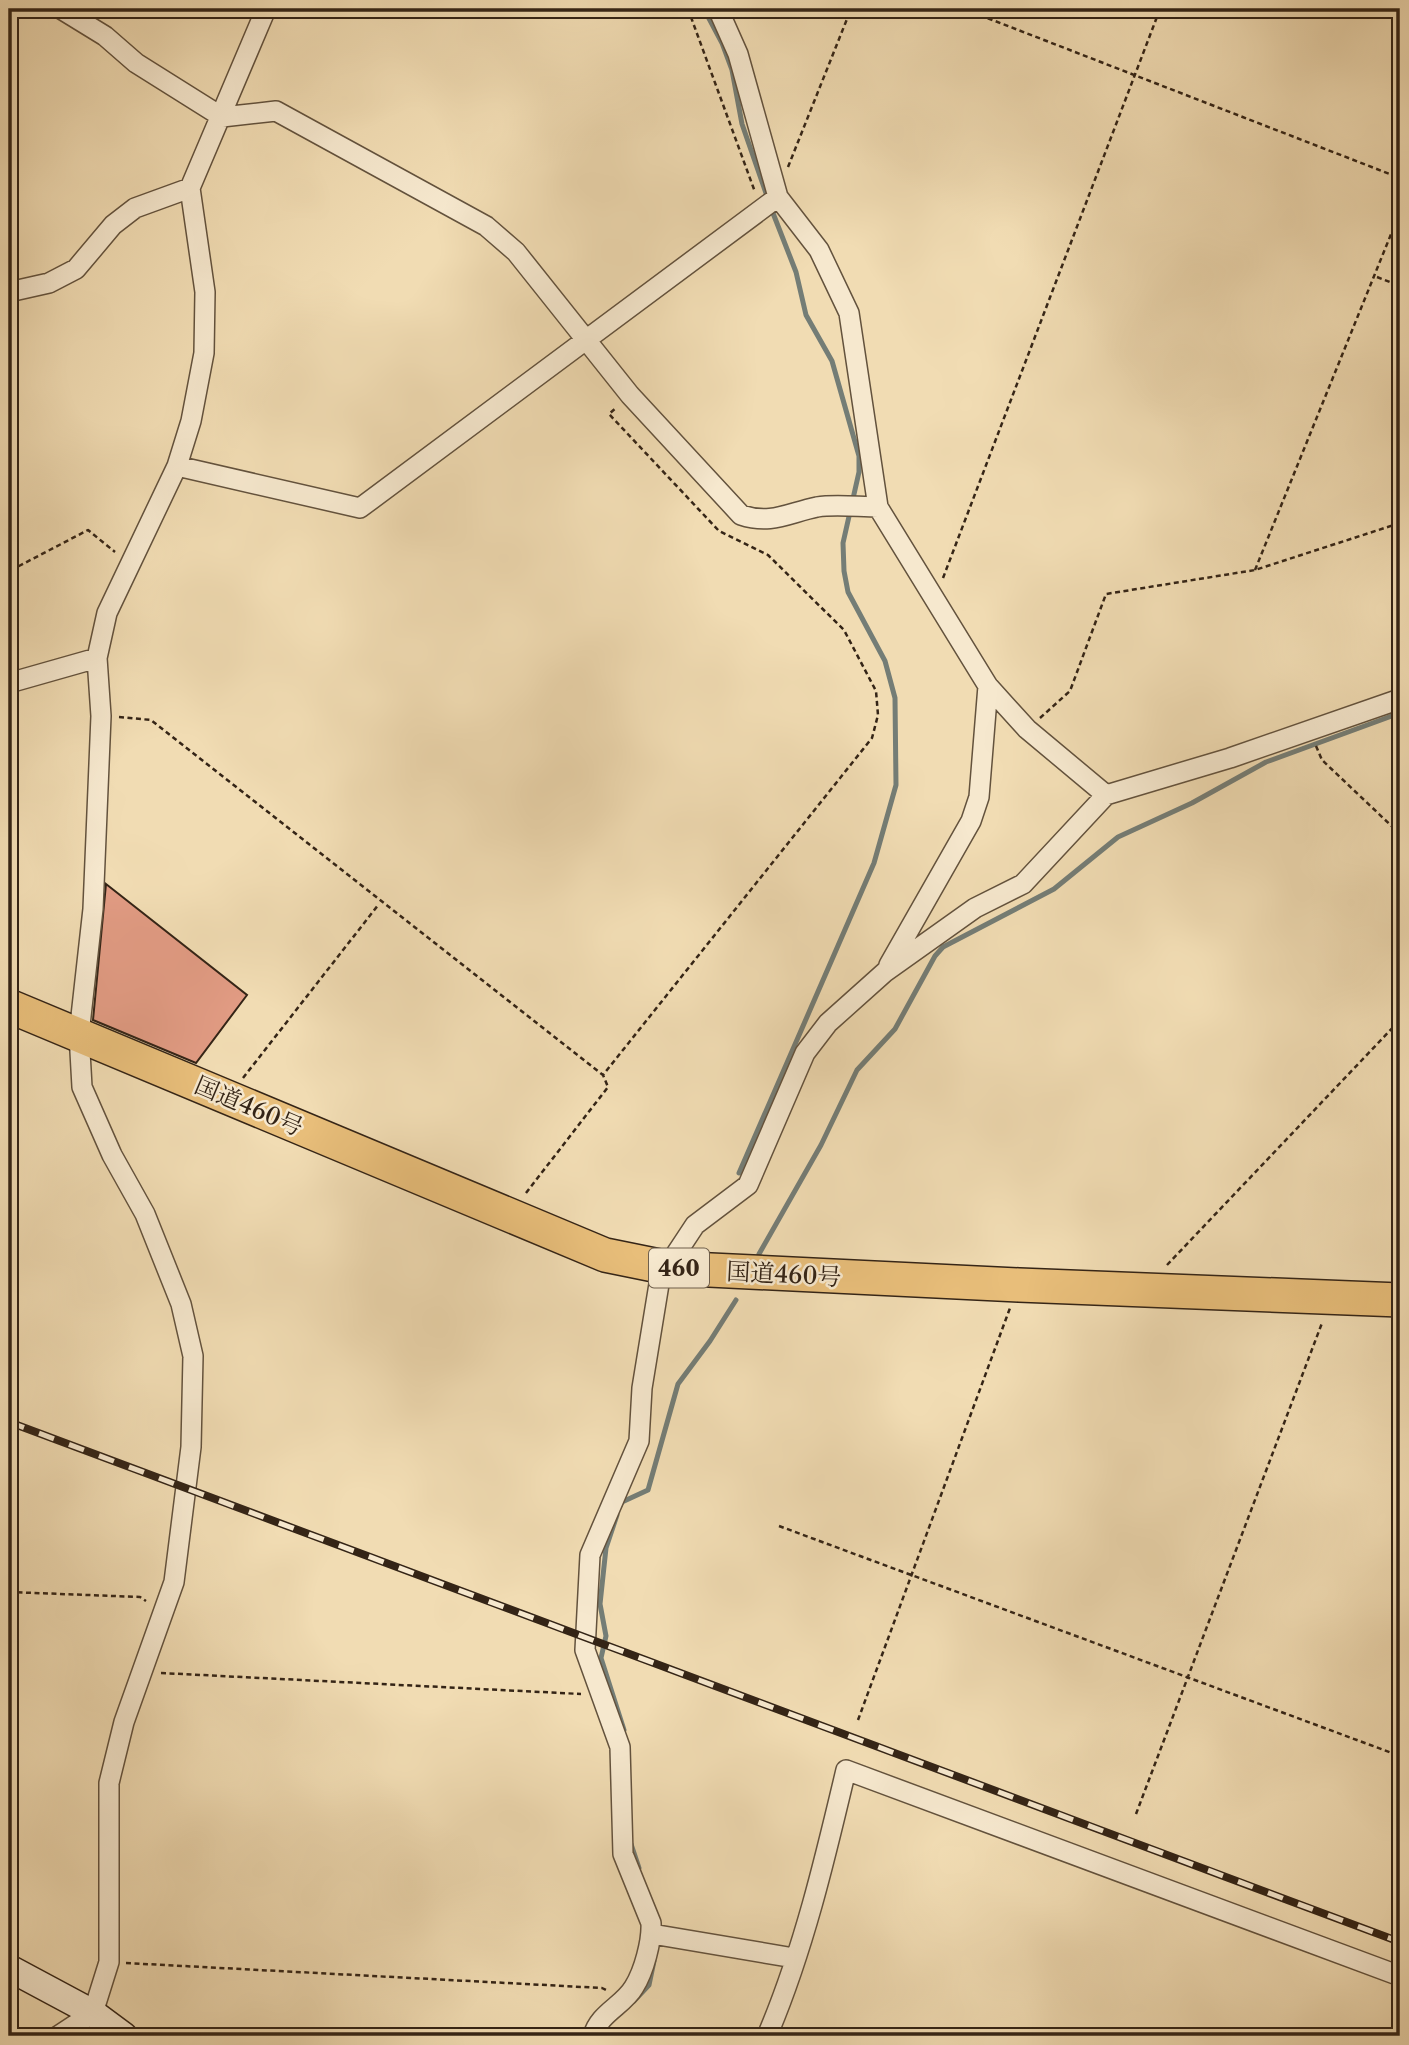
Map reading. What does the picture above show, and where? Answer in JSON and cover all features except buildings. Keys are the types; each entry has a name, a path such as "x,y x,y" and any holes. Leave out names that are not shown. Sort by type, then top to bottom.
{"highway":[{"name":"国道460号","path":"9,1006 605,1255 669,1268 1400,1300"}],"street":[{"path":"61,9 105,36 136,63 222,117 276,110 485,226 516,251 630,395 741,515 759,521 782,519 818,507 878,507"},
{"path":"58,2036 93,2013 109,1962 109,1783 124,1722 174,1582 191,1447 193,1356 181,1304 162,1252 82,1087 79,1034 93,909 100,716 97,658 107,613 128,563 177,466 191,421 204,353 205,292 190,188 267,9"},
{"path":"718,9 738,54 776,190 819,250 849,313 878,507 988,686 1027,729 1107,795"},
{"path":"9,292 49,283 76,269 113,225 135,208 190,188"},
{"path":"177,466 360,509 761,208 776,190"},
{"path":"9,683 97,658"},
{"path":"885,972 971,821 979,797 988,686"},
{"path":"593,2036 596,2025 634,1987 652,1934 651,1923 624,1854 620,1747 585,1650 590,1555 639,1441 642,1388 660,1278 695,1225 748,1185 805,1053 828,1023 885,972 975,908 1023,884 1107,795 1230,758 1400,699"},
{"path":"767,2036 785,1993 826,1857 846,1770 1400,1976"},
{"path":"652,1934 794,1958"},
{"path":"9,1968 93,2013 124,2036"}],"path":[{"path":"688,9 761,208"},
{"path":"776,190 788,167 850,9"},
{"path":"964,9 1135,73 1400,178"},
{"path":"934,602 1160,9"},
{"path":"1255,570 1376,277 1400,212"},
{"path":"1376,277 1400,286"},
{"path":"603,1075 872,738 878,715 876,691 844,630 768,555 719,531 609,414 630,395"},
{"path":"1027,729 1070,691 1106,594 1255,570 1400,523"},
{"path":"9,533 19,566 88,530 128,563"},
{"path":"100,716 151,720 380,903 603,1075 608,1087 509,1215"},
{"path":"1309,729 1322,760 1400,834"},
{"path":"228,1097 380,903"},
{"path":"1143,1290 1400,1020"},
{"path":"858,1720 1019,1285"},
{"path":"1136,1814 1331,1297"},
{"path":"779,1527 1400,1756"},
{"path":"9,1592 140,1597 164,1611"},
{"path":"142,1672 602,1695"},
{"path":"109,1962 602,1988 623,1998"}],"waterway":[{"path":"704,9 722,43 732,70 742,124 768,199"},
{"path":"739,1173 874,863 896,785 895,698 885,661 848,592 844,571 843,543 859,472 859,456 832,361 806,315 796,272 771,208"},
{"path":"759,1254 821,1145 857,1070 895,1029 935,956 943,947 1054,889 1118,837 1192,803 1266,762 1400,713"},
{"path":"620,1506 622,1502 648,1490 678,1384 736,1300"},
{"path":"617,1515 606,1548 600,1604 606,1636 601,1658 624,1730"},
{"path":"631,1844 639,1868"},
{"path":"634,2001 649,1985 654,1961"}],"railway":[{"path":"9,1422 1400,1942"}]}
